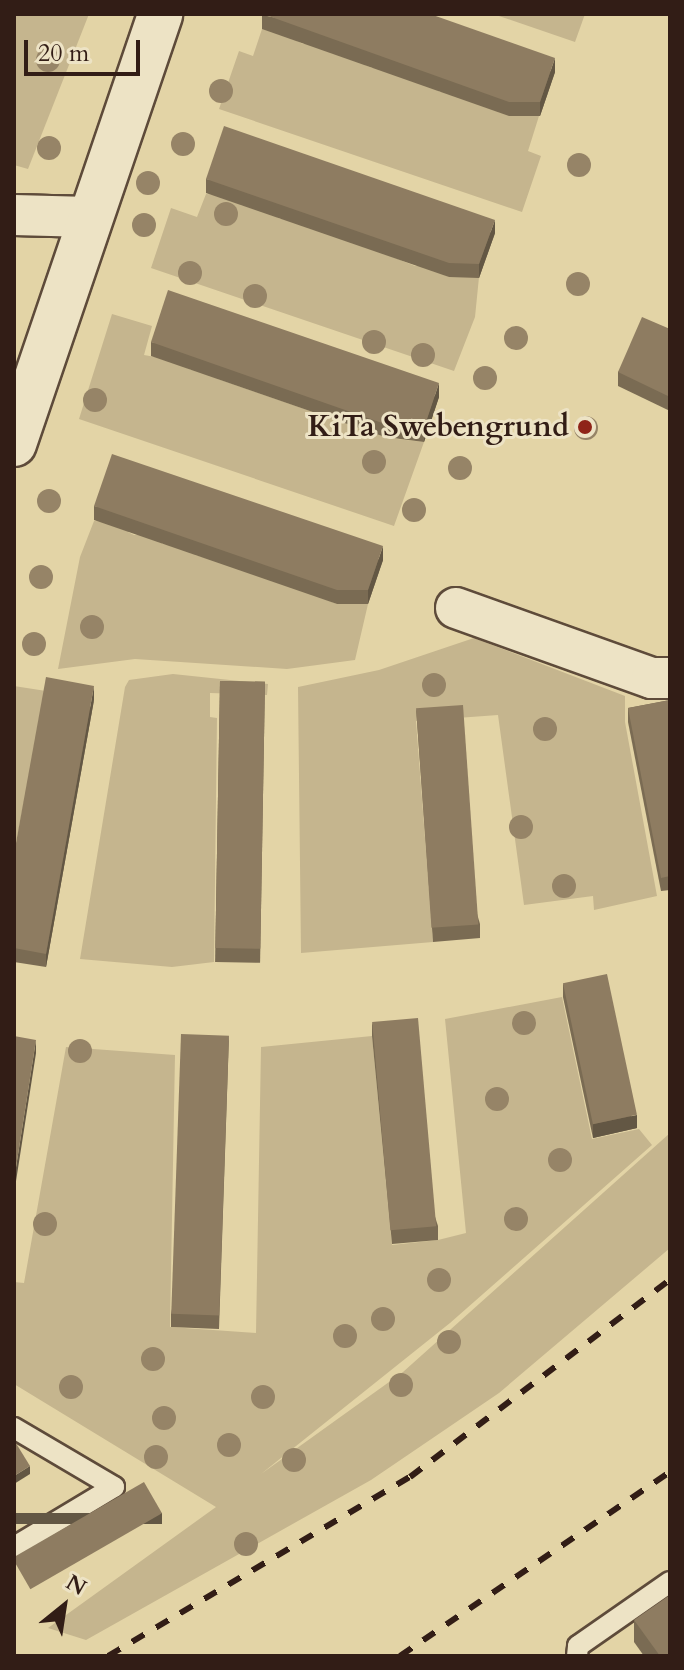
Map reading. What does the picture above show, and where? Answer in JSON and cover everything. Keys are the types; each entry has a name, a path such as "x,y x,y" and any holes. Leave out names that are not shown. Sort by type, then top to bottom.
{"main road":[{"path":"14,444 160,14"}],"street":[{"path":"14,215 89,217"},
{"path":"456,608 652,678 670,678"}],"lane":[{"path":"14,1428 114,1487 14,1547"},
{"path":"577,1656 578,1646 670,1582"}],"shaded area":[{"path":"14,14 89,14 28,169 14,165"},
{"path":"493,14 585,14 575,42"},
{"path":"262,29 299,33 297,41 303,44 334,44 331,53 368,56 365,65 372,68 402,68 399,77 421,80 440,92 471,92 468,101 490,104 509,115 526,111 539,116 528,151 541,156 522,212 219,109 239,51 253,56"},
{"path":"206,194 242,196 240,205 261,207 280,219 310,219 307,228 329,231 415,266 430,266 449,277 479,277 475,317 454,371 151,268 171,208 197,217"},
{"path":"112,314 152,326 144,355 172,360 191,370 221,372 218,379 388,438 424,442 394,526 79,419"},
{"path":"94,521 131,523 128,532 134,535 165,534 162,544 198,546 195,555 251,569 337,604 353,604 354,599 368,604 355,660 287,669 135,659 58,669 80,557"},
{"path":"474,638 625,696 625,722 657,896 594,910 593,896 524,905 498,715 416,721 433,942 301,953 298,687 379,670"},
{"path":"173,674 268,684 267,695 210,693 210,717 217,718 214,962 172,967 80,959 125,687 129,680"},
{"path":"14,686 46,691 14,853"},
{"path":"562,997 592,1139 639,1129 652,1145 450,1323 261,1474 403,1372 670,1133 670,1248 499,1393 371,1480 86,1640 48,1628 216,1507 14,1384 14,1282 24,1283 66,1047 175,1055 170,1327 256,1333 261,1047 372,1036 392,1245 438,1240 466,1233 445,1019"}],"building":[{"path":"263,14 430,14 555,58 540,102 509,102"},
{"path":"224,126 495,220 479,264 449,263 206,179"},
{"path":"168,290 439,383 424,428 385,424 151,342"},
{"path":"642,317 670,329 670,397 618,372"},
{"path":"112,454 383,546 368,590 337,590 94,506"},
{"path":"46,677 94,686 46,954 14,948 14,854"},
{"path":"220,681 265,682 260,949 215,948"},
{"path":"670,700 670,876 661,878 628,708"},
{"path":"463,705 478,924 431,928 416,708"},
{"path":"607,974 637,1115 593,1124 563,983"},
{"path":"418,1018 436,1226 390,1230 372,1022"},
{"path":"181,1034 229,1036 219,1316 171,1314"},
{"path":"14,1036 36,1040 14,1180"},
{"path":"14,1440 30,1466 14,1476"},
{"path":"144,1482 162,1513 30,1589 14,1557"},
{"path":"670,1595 670,1656 660,1656 634,1620"}],"railway":[{"path":"108,1656 410,1477 670,1280"},
{"path":"400,1656 670,1472"}],"place":[{"name":"KiTa Swebengrund","path":"585,427"}]}
